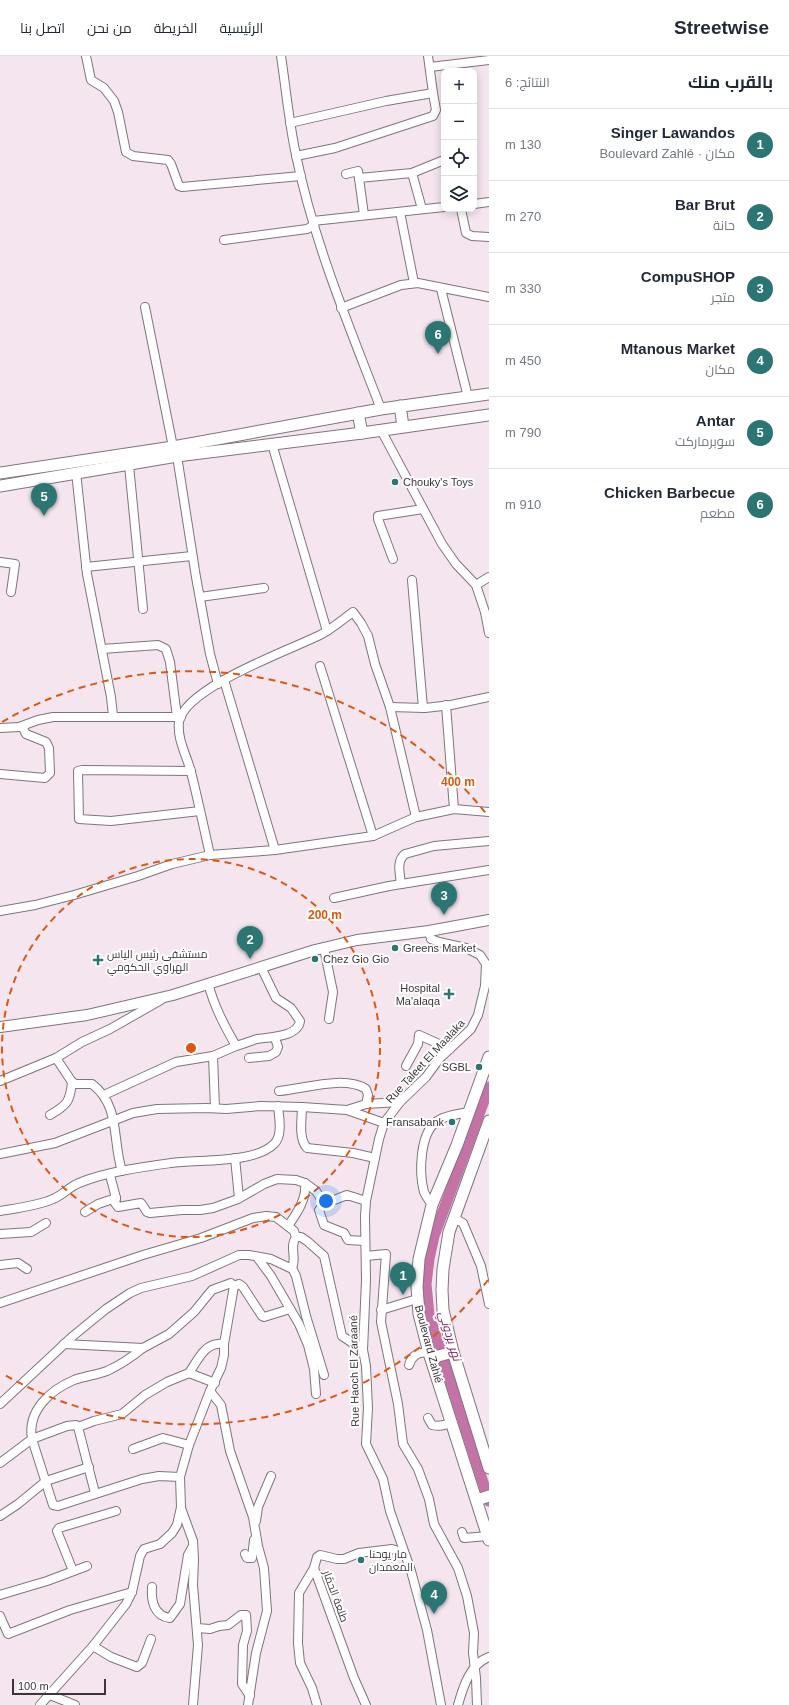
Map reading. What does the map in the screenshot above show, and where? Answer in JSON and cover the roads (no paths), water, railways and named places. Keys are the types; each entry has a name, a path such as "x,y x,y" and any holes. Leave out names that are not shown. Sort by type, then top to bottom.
{"highway":[{"path":"0,486 76,472 129,465 175,451 358,413 489,394"},
{"path":"400,406 403,426"},
{"path":"358,413 362,433"},
{"path":"0,473 175,451 272,444 489,415"},
{"name":"Boulevard Zahlé","path":"488,1538 484,1503 451,1423 430,1356 417,1299 419,1259 432,1206 457,1145 489,1057"},
{"name":"Boulevard Zahlé","path":"489,1121 454,1218 446,1247 442,1290 443,1310 453,1352 489,1468"},
{"path":"430,1356 453,1352"}],"main road":[{"path":"0,1027 87,1015 173,995 324,948 357,940 429,931 489,920"},
{"path":"468,923 489,927"}],"street":[{"path":"86,56 91,80 104,88 117,106 126,152 133,156 168,160 172,164 179,186 302,176"},
{"path":"281,56 296,156 314,223 342,308 381,409"},
{"path":"296,156 353,142 433,116 436,110 432,93 428,56"},
{"path":"430,67 452,60 489,60"},
{"path":"290,123 386,101 432,93"},
{"path":"359,178 412,173 441,161"},
{"path":"346,174 358,171 364,215"},
{"path":"412,173 422,209"},
{"path":"477,204 489,202"},
{"path":"224,240 306,229 314,223 364,215 441,207"},
{"path":"400,212 414,283"},
{"path":"462,212 466,233 472,236 489,238"},
{"path":"342,308 401,284 414,283 489,297"},
{"path":"441,289 468,397"},
{"path":"145,307 175,451 210,654 221,682 276,850"},
{"path":"381,430 442,544 456,564 476,585 485,612 489,633"},
{"path":"272,444 327,631"},
{"path":"129,465 143,610"},
{"path":"76,472 86,567 111,697 112,716"},
{"path":"393,559 378,520 378,516 424,509"},
{"path":"86,567 192,556"},
{"path":"0,562 15,564 11,592"},
{"path":"476,585 489,577"},
{"path":"412,580 423,708"},
{"path":"200,597 264,588"},
{"path":"0,728 22,726 46,717 179,717 188,707 221,682 271,656 327,631 353,612 362,623 368,636 375,664 390,707 416,816"},
{"path":"102,649 158,645 166,648 170,662 179,717 180,733 191,771 210,855"},
{"path":"320,666 373,836"},
{"path":"390,707 423,708 489,697"},
{"path":"446,705 454,809"},
{"path":"0,774 45,778 50,773 49,748 46,742 26,734 22,726"},
{"path":"191,771 78,771 79,819 111,821 200,811"},
{"path":"0,911 35,905 74,895 172,864 210,855 276,850 373,836 416,816 454,809 489,812"},
{"path":"401,884 400,862 405,854 434,846 489,841"},
{"path":"334,898 401,884 489,870"},
{"name":"Rue Taleet El Maalaka","path":"384,1123 400,1102 426,1077 440,1058 468,1032 474,1024 484,991 486,964 483,958 474,951 431,939 429,931"},
{"path":"324,948 333,992 329,1019"},
{"path":"104,1095 176,1062 213,1056 236,1046 256,1040 275,1038 296,1030 300,1026 300,1021 291,1008 276,998 261,967"},
{"path":"208,983 218,1014 236,1046"},
{"path":"0,1081 56,1058 82,1042 173,995"},
{"path":"406,1066 418,1044 419,1035 450,1049"},
{"path":"249,1058 269,1056 276,1052 278,1047 275,1038"},
{"path":"213,1056 215,1108"},
{"path":"56,1058 72,1082 76,1084 92,1084 104,1095 114,1121 122,1172"},
{"path":"50,1115 64,1106 68,1101 72,1082"},
{"path":"279,1091 294,1090 338,1082 362,1086 366,1089 368,1095 366,1104"},
{"path":"347,1110 366,1104 400,1102"},
{"path":"0,1211 21,1208 53,1200 79,1183 122,1172 178,1162 235,1158 257,1154 275,1144 279,1136 278,1106"},
{"path":"0,1154 55,1142 144,1111 188,1108 278,1106 302,1107 347,1110 384,1123"},
{"path":"302,1107 303,1143 307,1148 352,1153 375,1158"},
{"path":"432,1206 424,1193 422,1144 428,1132 438,1120 446,1116 469,1112"},
{"name":"Rue Haoch El Zaraané","path":"384,1123 366,1200 363,1350 366,1366 368,1408 366,1444 383,1479 390,1511 404,1552 424,1621 441,1705"},
{"path":"235,1158 240,1198"},
{"path":"110,1175 116,1198 115,1204 118,1207 141,1203 147,1212 150,1213 213,1208 240,1198 264,1184 277,1179 296,1180 305,1184 316,1191 324,1204"},
{"path":"288,1226 298,1212 306,1191 305,1184"},
{"path":"365,1241 348,1240 344,1233 324,1225 319,1210 324,1204 347,1195 366,1200"},
{"path":"85,1212 98,1204 116,1198"},
{"path":"0,1304 142,1255 201,1238 253,1218 266,1216 276,1218 294,1231 296,1237 292,1245 294,1261 292,1268 296,1276 306,1316 324,1375"},
{"path":"454,1218 463,1223 481,1266 489,1304"},
{"path":"0,1234 31,1232 46,1223"},
{"path":"296,1237 301,1237 307,1241 324,1256 342,1336 363,1350"},
{"path":"0,1404 18,1389 64,1344 106,1309 130,1293 141,1288 192,1276 232,1257 249,1254 271,1259 292,1268"},
{"path":"366,1256 386,1254 381,1322 398,1404 403,1444 422,1480 429,1499 434,1524 459,1570 472,1618 477,1705"},
{"path":"257,1257 272,1276 299,1324 308,1345 314,1369 316,1394"},
{"path":"0,1264 18,1262 27,1269"},
{"path":"180,1477 159,1476 95,1493 58,1506 53,1505 30,1430 36,1411 51,1393 75,1380 123,1363 143,1348 169,1334 194,1312 212,1290 231,1283 234,1286 239,1284 243,1287 264,1317 290,1309"},
{"path":"40,1705 93,1646 126,1604 132,1592 140,1556 144,1549 160,1544 172,1533 177,1525 181,1507 180,1477 189,1445 210,1391 221,1368 234,1286"},
{"path":"381,1310 417,1299"},
{"path":"0,1463 32,1440 67,1426 75,1425 78,1427 94,1421 122,1414 138,1399 167,1382 189,1373 206,1347 216,1342 224,1344"},
{"path":"64,1344 143,1348"},
{"path":"409,1365 410,1361 417,1353 423,1352 430,1356"},
{"path":"189,1373 215,1383"},
{"path":"210,1391 221,1405 230,1451 253,1517 264,1568 267,1611 256,1653 249,1702"},
{"path":"428,1418 432,1425 440,1427 451,1423"},
{"path":"78,1427 95,1493"},
{"path":"133,1449 163,1438 189,1445"},
{"path":"0,1516 18,1504 46,1481 89,1467"},
{"path":"255,1526 258,1507 271,1476"},
{"path":"181,1507 193,1546 194,1559 193,1585 198,1645 193,1705"},
{"path":"72,1571 57,1531 59,1528 116,1511"},
{"path":"462,1532 464,1538 488,1538"},
{"path":"245,1554 247,1558 252,1558 253,1543 256,1535"},
{"path":"152,1587 153,1603 156,1611 163,1617 170,1618 180,1604 188,1554 193,1546"},
{"name":"طلعة الحمّار","path":"366,1705 354,1678 314,1568 317,1556 320,1554 337,1559 344,1559 359,1553 392,1549 404,1552"},
{"path":"0,1595 87,1566"},
{"path":"314,1568 299,1593 298,1643 300,1663 312,1688 317,1705"},
{"path":"0,1616 8,1634 70,1610 132,1592"},
{"path":"197,1628 210,1629 228,1625 241,1615 246,1615 247,1631 243,1645 242,1684 249,1702"},
{"path":"93,1646 110,1657 137,1667 142,1663 151,1639"},
{"path":"458,1705 465,1684 474,1668 489,1657"},
{"path":"50,1695 74,1705"}],"waterway":[{"name":"نهر بردوني","path":"489,1087 434,1236 426,1284 429,1315 489,1501"}],"place":[{"name":"Chicken Barbecue","path":"438,354"},
{"name":"Chouky's Toys","path":"395,482"},
{"name":"Antar","path":"44,516"},
{"name":"CompuSHOP","path":"444,915"},
{"name":"Greens Market","path":"395,948"},
{"name":"Bar Brut","path":"250,959"},
{"name":"Chez Gio Gio","path":"315,959"},
{"name":"مستشفى رئيس الياس الهراوي الحكومي","path":"98,960"},
{"name":"Hospital Ma'alaqa","path":"449,994"},
{"name":"SGBL","path":"479,1067"},
{"name":"Fransabank","path":"452,1122"},
{"name":"Singer Lawandos","path":"403,1295"},
{"name":"مار يوحنا المعمدان","path":"361,1560"},
{"name":"Mtanous Market","path":"434,1614"}]}
